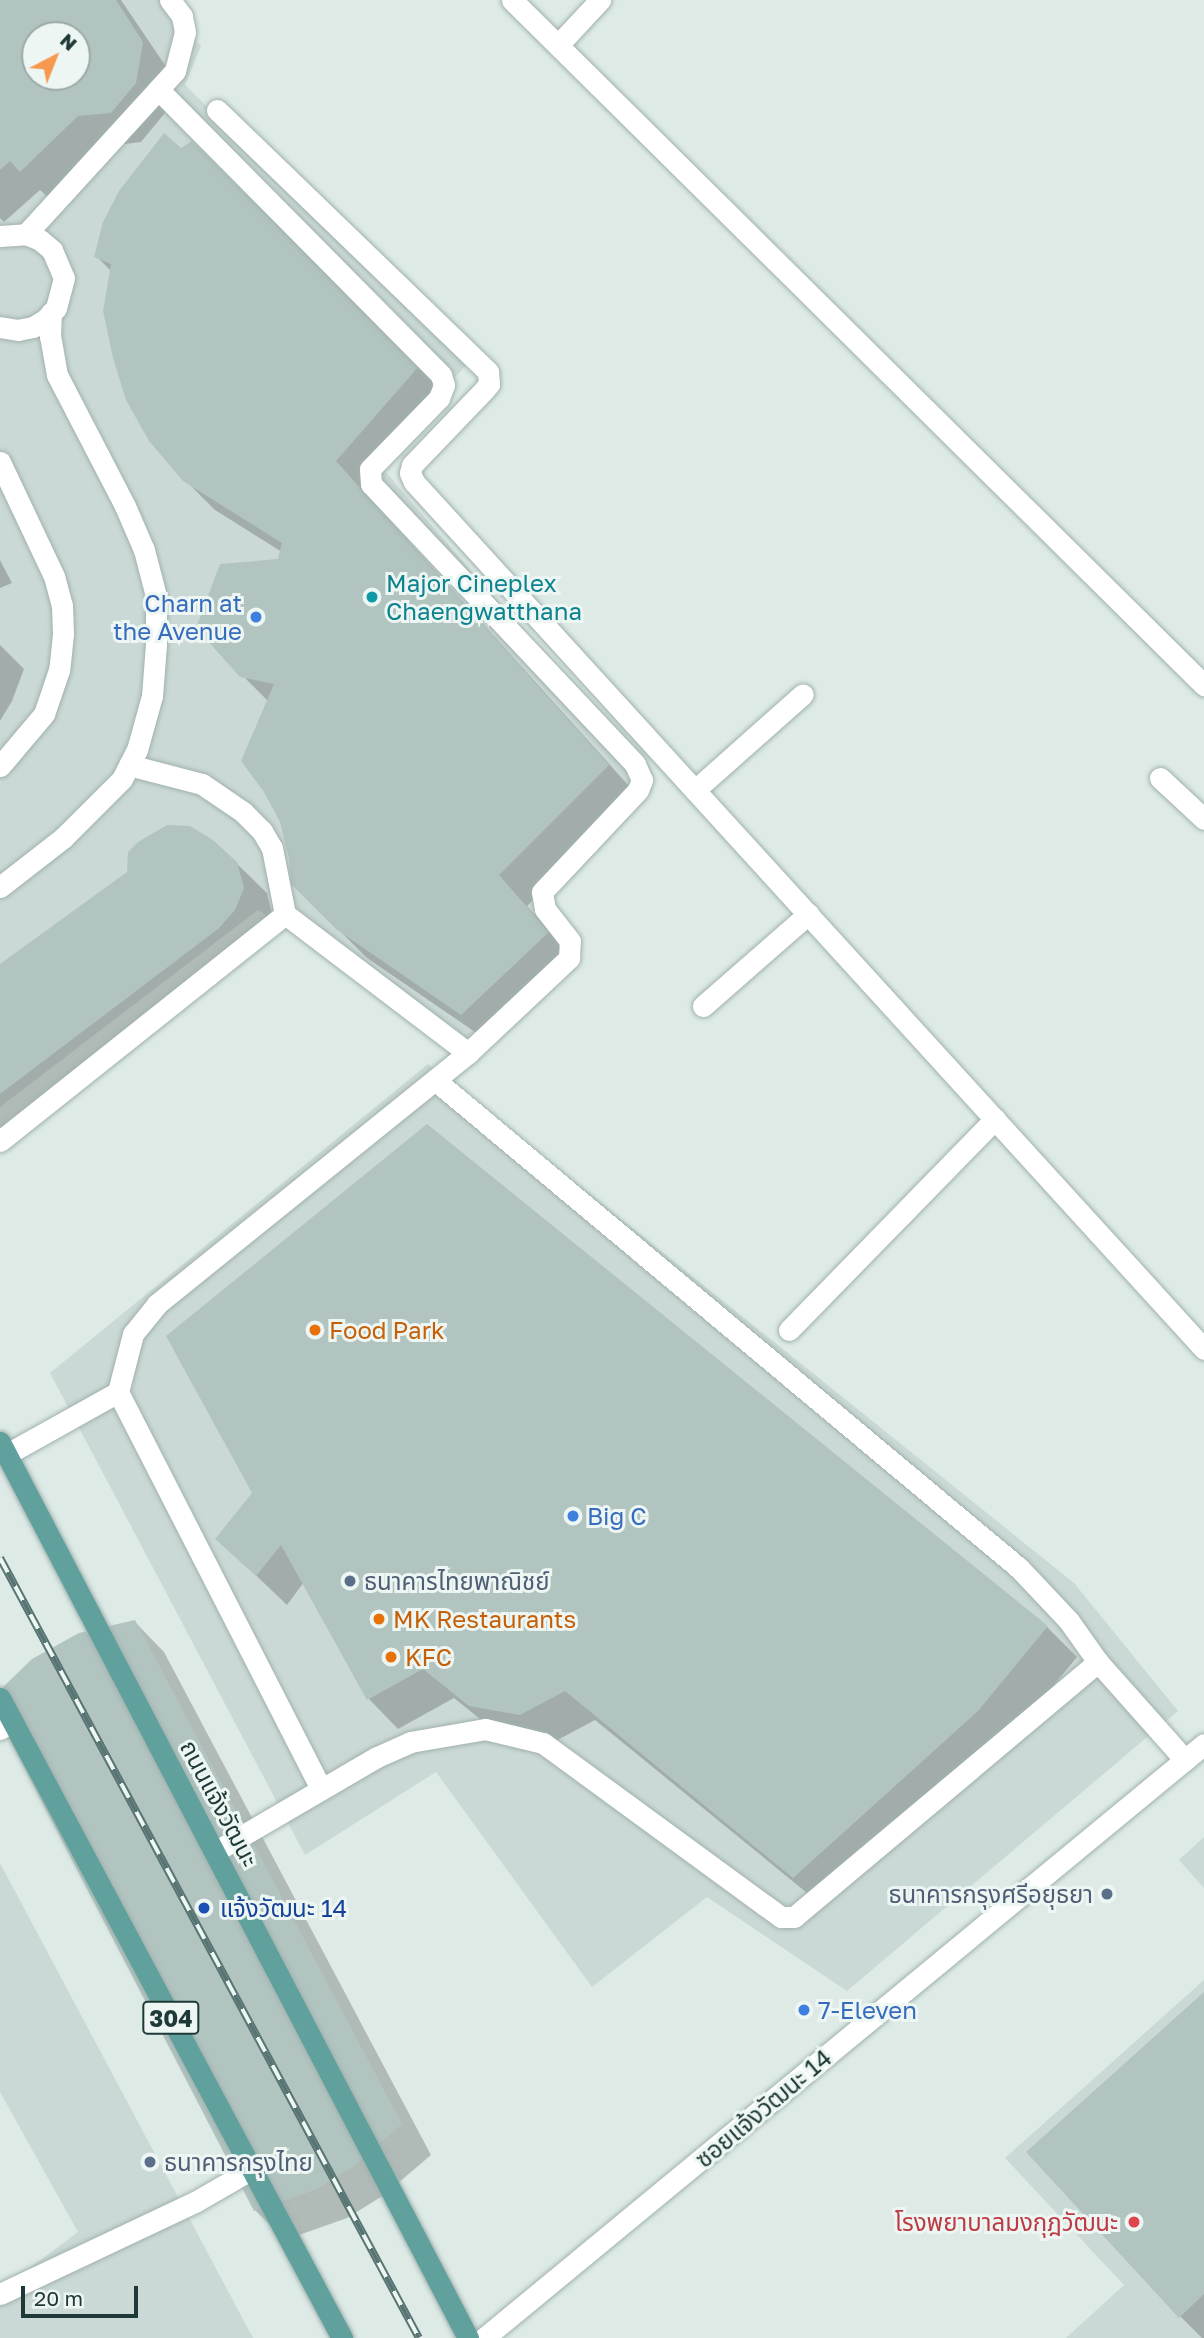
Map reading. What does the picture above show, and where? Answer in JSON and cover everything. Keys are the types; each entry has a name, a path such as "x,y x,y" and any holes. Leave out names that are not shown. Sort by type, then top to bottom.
{"main road":[{"name":"ถนนแจ้งวัฒนะ","path":"3,1448 216,1851 468,2338"},
{"name":"304","path":"0,1698 6,1725 252,2169 342,2338"}],"street":[{"path":"26,234 179,64 185,39 183,16 170,0"},
{"path":"512,0 1204,685"},
{"path":"558,46 600,0"},
{"path":"158,89 441,374 444,388 439,398 370,469 371,484 641,773 638,790 542,892 545,909 570,941 569,958 468,1053 157,1304 134,1334 118,1392 320,1787"},
{"path":"217,110 484,365 490,378 489,384 412,466 410,473 1204,1349"},
{"path":"0,236 26,234 52,250 60,263 64,278 62,293 51,313 33,327 18,330 0,327"},
{"path":"0,887 73,829 122,779 137,750 152,696 156,596 144,550 125,506 57,375 50,337 51,313"},
{"path":"0,462 54,576 62,605 64,634 59,670 44,714 0,766"},
{"path":"695,790 803,694"},
{"path":"130,765 202,784 243,812 262,831 272,848 285,914 468,1053"},
{"path":"1160,778 1204,819"},
{"path":"0,1141 285,914"},
{"path":"703,1006 808,914"},
{"path":"435,1080 1019,1568 1069,1621 1098,1662 1185,1760"},
{"path":"789,1330 995,1119"},
{"path":"3,1448 118,1392"},
{"path":"216,1851 320,1787 410,1742 485,1729 543,1744 781,1917 790,1918 1098,1662"},
{"name":"ซอยแจ้งวัฒนะ 14","path":"484,2338 1204,1744"},
{"path":"0,2294 195,2202 252,2169"}],"shaded area":[{"name":"Charn at the Avenue","path":"0,0 159,0 201,46 185,85 468,363 377,462 646,773 541,887 579,936 464,1052 258,910 0,1107"},
{"name":"Big C","path":"428,1064 1074,1583 1178,1711 847,1991 707,1897 592,1987 436,1772 305,1855 50,1373"},
{"path":"1204,1837 1204,1888 1179,1860"},
{"path":"0,1863 253,2338 0,2338 0,2290 78,2232 0,2092"},
{"name":"โรงพยาบาลมงกุฎวัฒนะ","path":"1204,1980 1204,2338 1066,2338 1124,2285 1005,2158"}],"building":[{"path":"0,0 116,0 143,42 136,83 111,113 78,116 20,172 10,161 0,170"},
{"path":"164,133 181,148 192,141 420,365 336,461 609,765 499,875 549,932 461,1015 336,929 291,884 289,858 280,822 264,792 241,761 274,684 240,677 196,628 220,564 278,559 282,543 183,481 149,441 126,400 113,358 103,311 111,264 94,257 103,222 119,191"},
{"path":"167,825 190,826 213,840 237,862 244,888 235,910 218,929 0,1094 0,964 127,872 128,852 138,842"},
{"name":"Big C","path":"427,1124 1048,1626 978,1711 793,1878 565,1691 520,1715 469,1706 423,1669 367,1700 281,1545 256,1576 215,1539 252,1493 166,1336"},
{"name":"แจ้งวัฒนะ 14","path":"135,1620 402,2124 354,2166 317,2189 254,2211 0,1721 0,1690 32,1659 79,1633"},
{"name":"โรงพยาบาลมงกุฎวัฒนะ","path":"1204,1992 1204,2294 1179,2318 1026,2152"}],"railway":[{"path":"0,1558 419,2338"}],"place":[{"name":"Major Cineplex Chaengwatthana","path":"372,597"},
{"name":"Charn at the Avenue","path":"256,617"},
{"name":"Food Park","path":"315,1330"},
{"name":"Big C","path":"573,1516"},
{"name":"ธนาคารไทยพาณิชย์","path":"350,1581"},
{"name":"MK Restaurants","path":"379,1619"},
{"name":"KFC","path":"391,1657"},
{"name":"ธนาคารกรุงศรีอยุธยา","path":"1107,1894"},
{"name":"แจ้งวัฒนะ 14","path":"204,1908"},
{"name":"7-Eleven","path":"804,2010"},
{"name":"ธนาคารกรุงไทย","path":"150,2162"},
{"name":"โรงพยาบาลมงกุฎวัฒนะ","path":"1134,2222"}]}
